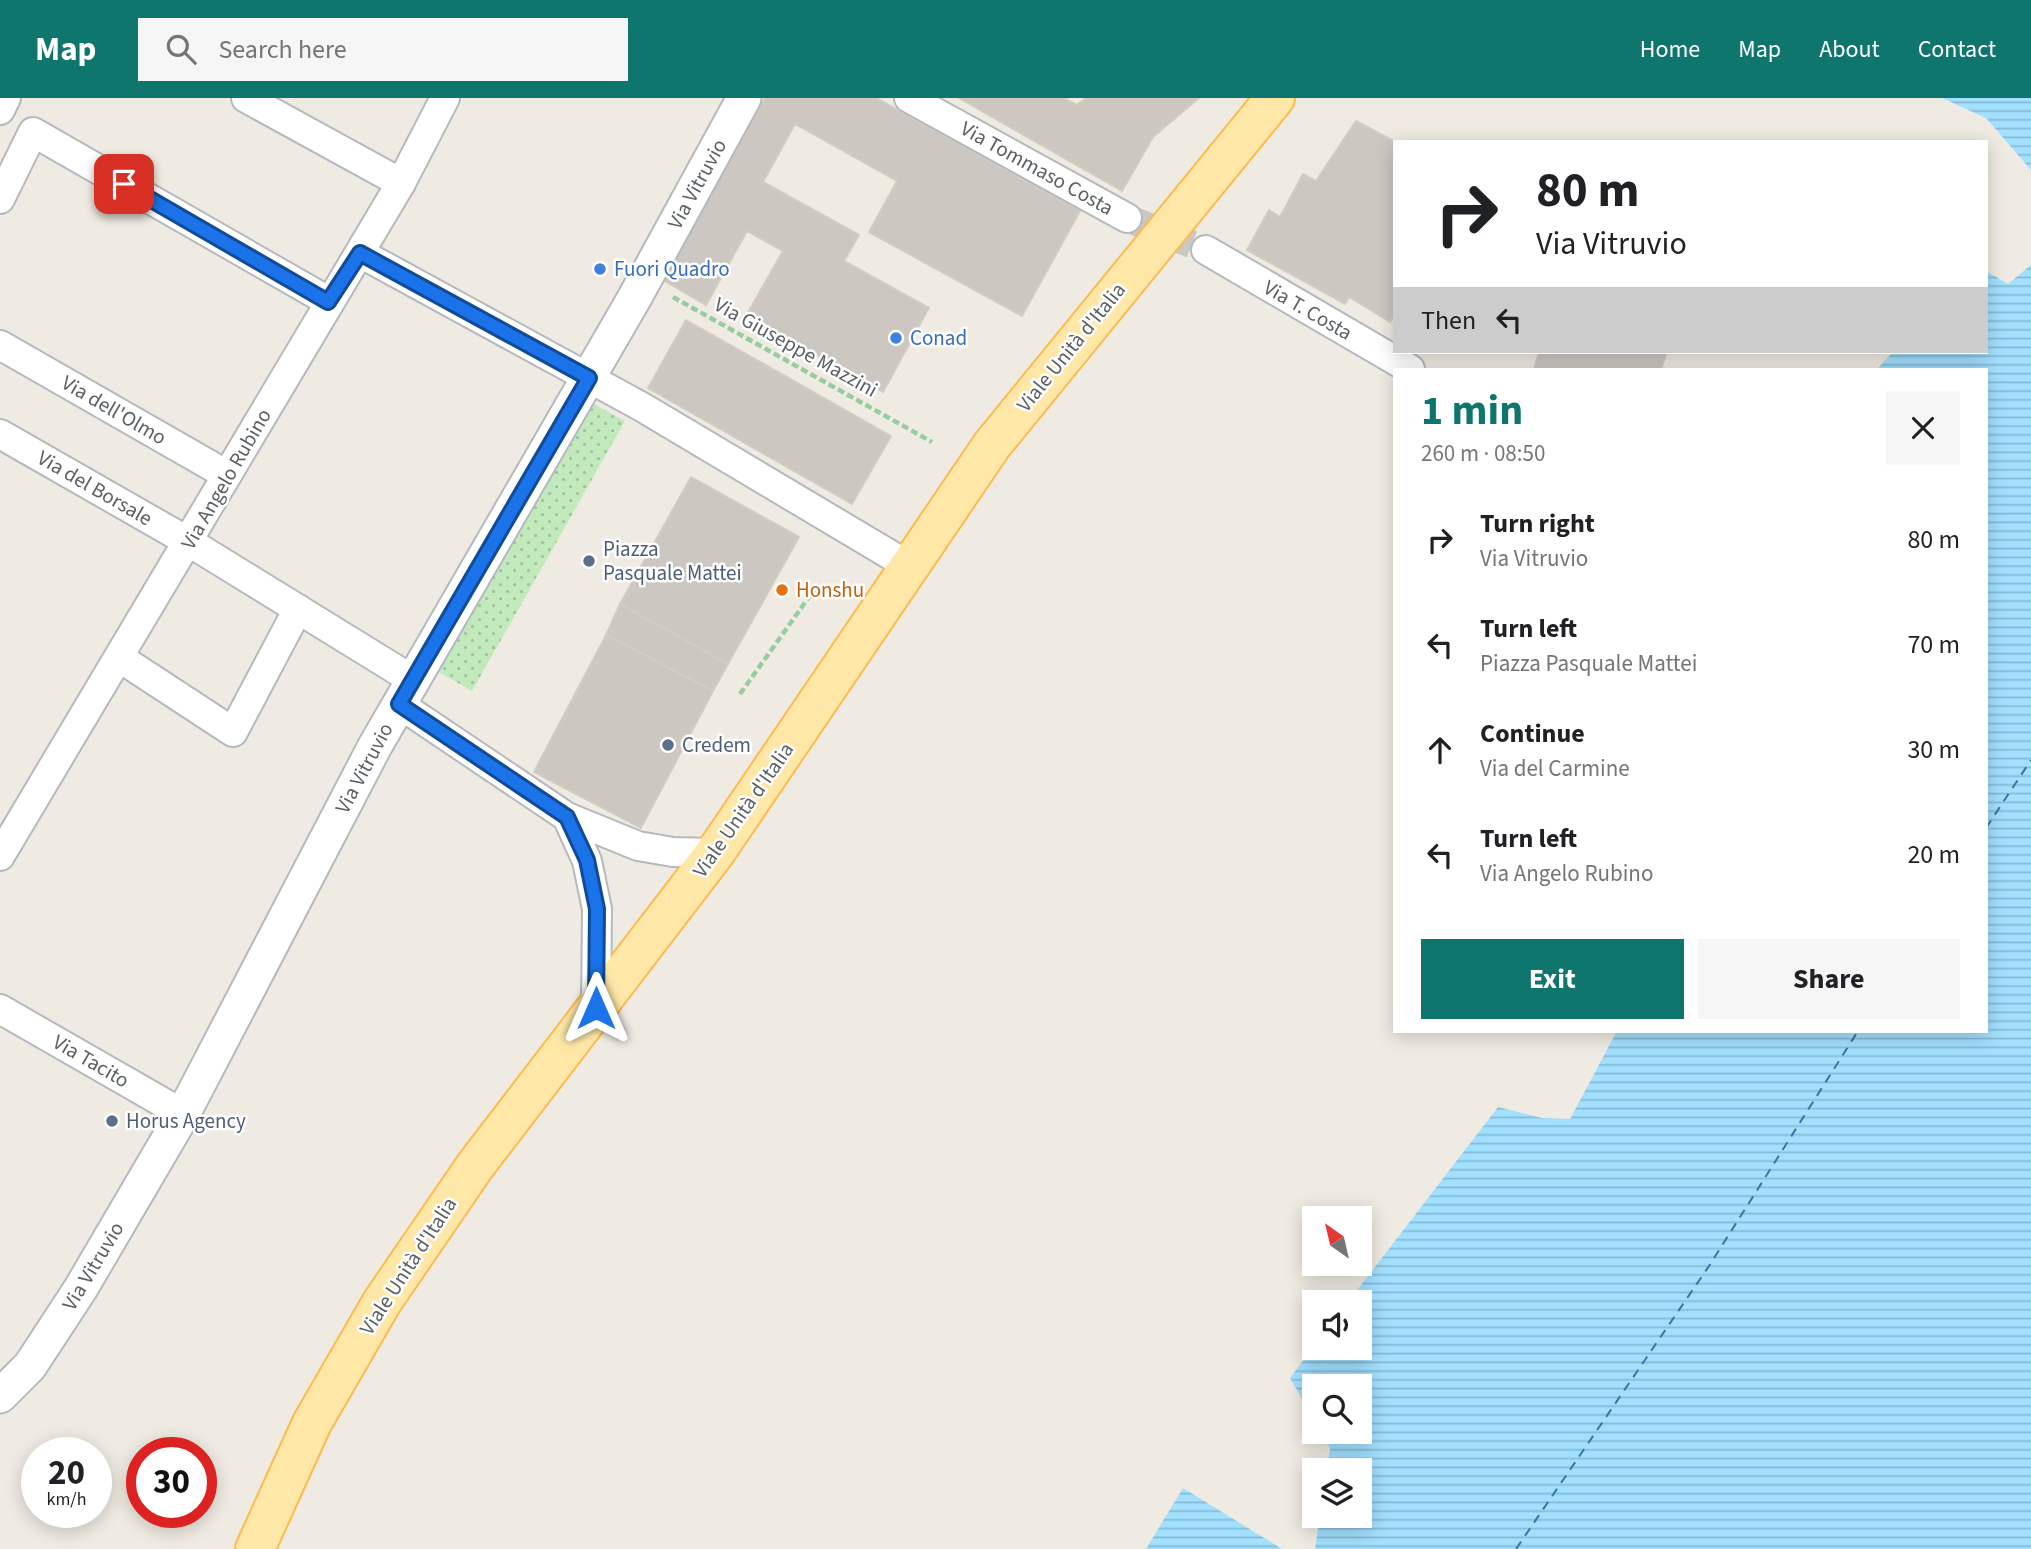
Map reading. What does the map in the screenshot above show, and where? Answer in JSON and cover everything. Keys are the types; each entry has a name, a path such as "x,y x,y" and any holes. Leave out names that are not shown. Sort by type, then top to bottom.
{"main road":[{"name":"Viale Unità d'Italia","path":"255,1549 312,1423 382,1302 475,1166 715,853 992,445 1275,98"}],"street":[{"path":"0,110 6,98"},
{"path":"246,98 401,183"},
{"name":"Via Angelo Rubino","path":"0,856 189,542 328,302 360,253 401,183 445,98"},
{"name":"Via Vitruvio","path":"0,1396 30,1366 74,1299 183,1114 406,692 589,378 744,98"},
{"name":"Via Tommaso Costa","path":"909,98 1127,218"},
{"path":"0,199 33,132 328,302"},
{"name":"Via T. Costa","path":"1206,250 1408,368"},
{"path":"360,253 589,378 909,566"},
{"name":"Via dell'Olmo","path":"0,345 227,475"},
{"name":"Via del Borsale","path":"0,434 189,542 298,610"},
{"path":"120,658 233,732 298,610 567,817 638,846 673,852 715,853"},
{"path":"567,817 587,860 597,909 596,1008"},
{"name":"Via Tacito","path":"0,1009 183,1114"}],"path":[{"name":"Via Giuseppe Mazzini","path":"644,281 932,442"},
{"path":"740,694 814,590"}],"green space":[{"path":"590,402 625,421 472,691 437,671"}],"water":[{"path":"1942,98 2031,98 2031,170 1986,118"},
{"path":"2031,265 2031,1549 1315,1549 1318,1528 1372,1528 1372,1458 1329,1458 1328,1444 1372,1444 1372,1374 1302,1374 1302,1399 1290,1378 1304,1360 1372,1360 1372,1290 1357,1290 1368,1276 1372,1276 1372,1271 1498,1107 1542,1118 1570,1119 1616,1033 1988,1033 1988,368 1878,368 1891,354 1988,354 1988,272 2008,284"},
{"path":"1183,1488 1282,1549 1146,1549"}],"building":[{"path":"765,98 876,98 1080,211 1022,316 869,232 897,181 795,124 763,182 859,235 844,261 929,308 883,392 746,316 783,251 747,231 706,305 663,280"},
{"path":"959,98 1064,98 1077,105 1086,98 1199,98 1153,137 1122,191"},
{"path":"1356,121 1393,140 1393,317 1390,322 1349,297 1345,304 1247,250 1269,210 1280,217 1303,174 1316,181"},
{"path":"686,320 891,436 852,504 648,388"},
{"path":"1538,354 1666,354 1661,368 1534,368"},
{"path":"691,477 799,537 728,664 620,604"},
{"path":"620,604 728,664 713,691 606,635"},
{"path":"606,635 713,691 641,828 534,772"}],"ferry route":[{"path":"1988,825 2031,760"},
{"path":"1516,1549 1709,1266 1857,1033"}],"tunnel":[{"path":"1127,218 1206,250"}],"place":[{"name":"Fuori Quadro","path":"600,269"},
{"name":"Conad","path":"896,338"},
{"name":"Piazza Pasquale Mattei","path":"589,561"},
{"name":"Honshu","path":"782,590"},
{"name":"Credem","path":"668,745"},
{"name":"Horus Agency","path":"112,1121"}],"route":[{"path":"124,184 328,302 360,253 589,378 399,704 567,817 587,860 597,909 596,1008"}]}
